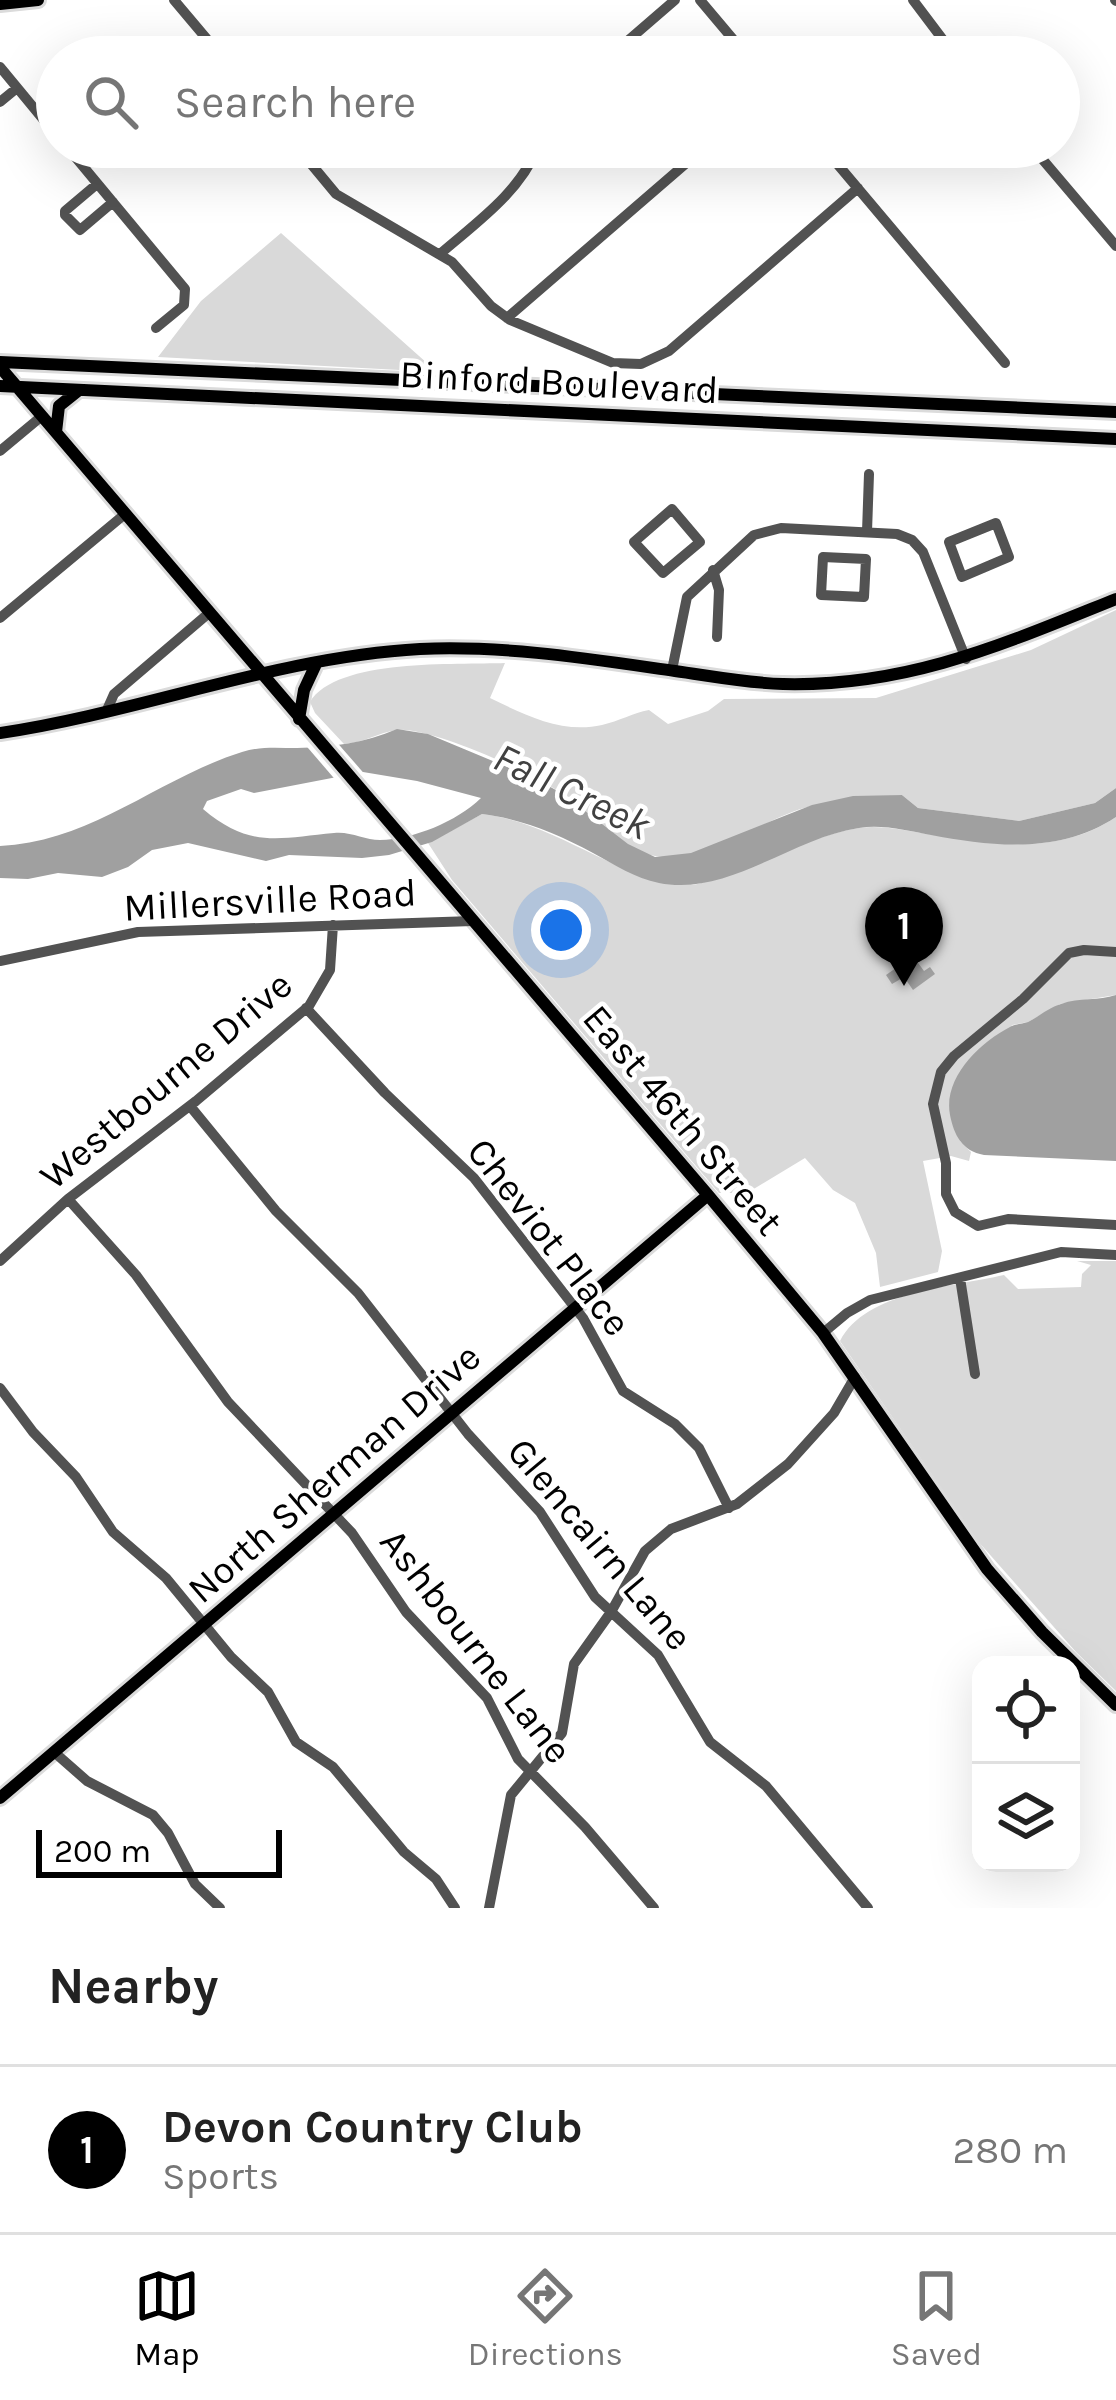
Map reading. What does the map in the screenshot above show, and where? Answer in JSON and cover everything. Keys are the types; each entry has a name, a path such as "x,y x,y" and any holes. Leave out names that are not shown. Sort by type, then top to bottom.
{"main road":[{"path":"0,4 38,0"},
{"name":"East 46th Street","path":"0,364 823,1333 987,1569 1052,1643 1116,1705"},
{"name":"Binford Boulevard","path":"0,364 1116,412"},
{"name":"Binford Boulevard","path":"0,386 1116,440"},
{"path":"56,433 59,406 81,389"},
{"path":"0,734 317,662 448,648 523,652 760,683 821,684 900,676 966,659 1116,598"},
{"path":"304,724 304,690 317,662"},
{"name":"North Sherman Drive","path":"0,1798 708,1195"}],"street":[{"path":"174,0 204,36"},
{"path":"633,36 675,0"},
{"path":"700,0 730,36"},
{"path":"913,0 940,36"},
{"path":"0,68 36,111"},
{"path":"0,103 17,88"},
{"path":"84,168 187,294 184,305 156,328"},
{"path":"314,168 336,194 440,254 507,318 606,362 641,364 669,351 858,188"},
{"path":"440,254 517,184 526,168"},
{"path":"507,318 681,168"},
{"path":"841,168 1005,363"},
{"path":"1050,168 1116,246"},
{"path":"97,184 65,215 80,230 113,202"},
{"path":"0,451 42,416"},
{"path":"867,532 869,474"},
{"path":"700,542 663,573 634,542 672,509 714,558 719,590 717,637"},
{"path":"0,618 125,514"},
{"path":"937,587 962,577 1009,557 996,523 949,542 962,577"},
{"path":"672,670 682,608 691,590 763,530 898,534 912,540 923,552 966,659"},
{"path":"823,557 866,559 864,598 821,596 823,557 825,530"},
{"path":"106,712 114,694 209,614"},
{"name":"Millersville Road","path":"0,961 138,932 473,921"},
{"name":"Westbourne Drive","path":"0,1261 68,1199 190,1106 306,1008 330,970 334,926"},
{"path":"1116,952 1069,953 944,1067 933,1104 946,1163 948,1201 963,1218 978,1226 1008,1219 1116,1225"},
{"name":"Cheviot Place","path":"306,1008 474,1178 598,1340 623,1390 674,1424 699,1448 729,1508"},
{"name":"Glencairn Lane","path":"190,1106 276,1210 358,1293 450,1413 540,1512 590,1591 661,1658 710,1742 766,1786 868,1908"},
{"name":"Ashbourne Lane","path":"68,1199 136,1275 228,1402 362,1545 418,1628 488,1698 518,1759 585,1827 654,1908"},
{"path":"1061,1252 1064,1222"},
{"path":"823,1333 870,1300 1061,1252 1116,1255"},
{"path":"960,1278 975,1375"},
{"path":"489,1908 508,1803 562,1733 574,1664 611,1612 641,1557 658,1538 729,1508 756,1491 802,1451 834,1413 855,1377"},
{"path":"0,1388 32,1432 76,1478 113,1532 166,1578 273,1698 296,1742 333,1767 404,1852 436,1879 455,1908"},
{"path":"54,1751 87,1781 153,1815 195,1885 220,1908"}],"shaded area":[{"path":"281,233 437,372 158,357 201,301"},
{"path":"1116,610 1116,788 1095,803 1019,821 918,808 902,795 856,799 792,812 695,853 655,856 620,840 551,787 456,743 396,730 344,744 310,702 324,688 370,671 505,663 490,698 530,716 587,727 649,710 668,724 708,711 724,699 876,698 1031,650"},
{"name":"Fall Creek","path":"397,729 428,734 536,779 628,844 655,857 691,853 812,805 853,796 902,795 918,808 1019,821 1095,803 1116,788 1116,817 1072,837 1026,844 859,828 810,842 735,874 684,885 642,878 553,834 482,814 432,842 389,855 289,855 266,861 188,843 152,850 102,877 58,873 0,878 0,846 65,833 212,763 256,749 336,745","holes":["363,772 481,798 434,828 380,840 340,833 265,838 236,830 203,809 207,801 241,789 254,793"]},
{"path":"482,814 535,828 634,872 691,885 859,828 972,841 1046,843 1093,830 1116,817 1116,995 1060,1004 1028,1022 1012,1025 960,1141 971,1152 969,1161 951,1156 923,1161 942,1251 938,1272 880,1287 876,1253 855,1203 833,1190 805,1158 747,1193 719,1193 452,880 428,843"},
{"path":"913,956 924,971 930,967 935,974 913,990 904,977 892,984 886,975"},
{"path":"1116,995 1116,1161 984,1155 960,1141 949,1101 958,1075 976,1052 1010,1027 1056,1006"},
{"path":"1077,1261 1116,1261 1116,1691 976,1539 840,1341 869,1311 936,1288 1004,1275 1018,1289 1081,1287 1082,1274 1091,1265"}],"pier":[{"path":"334,739 368,778 339,784 302,741"}],"place":[{"name":"Devon Country Club","path":"904,986"}]}
